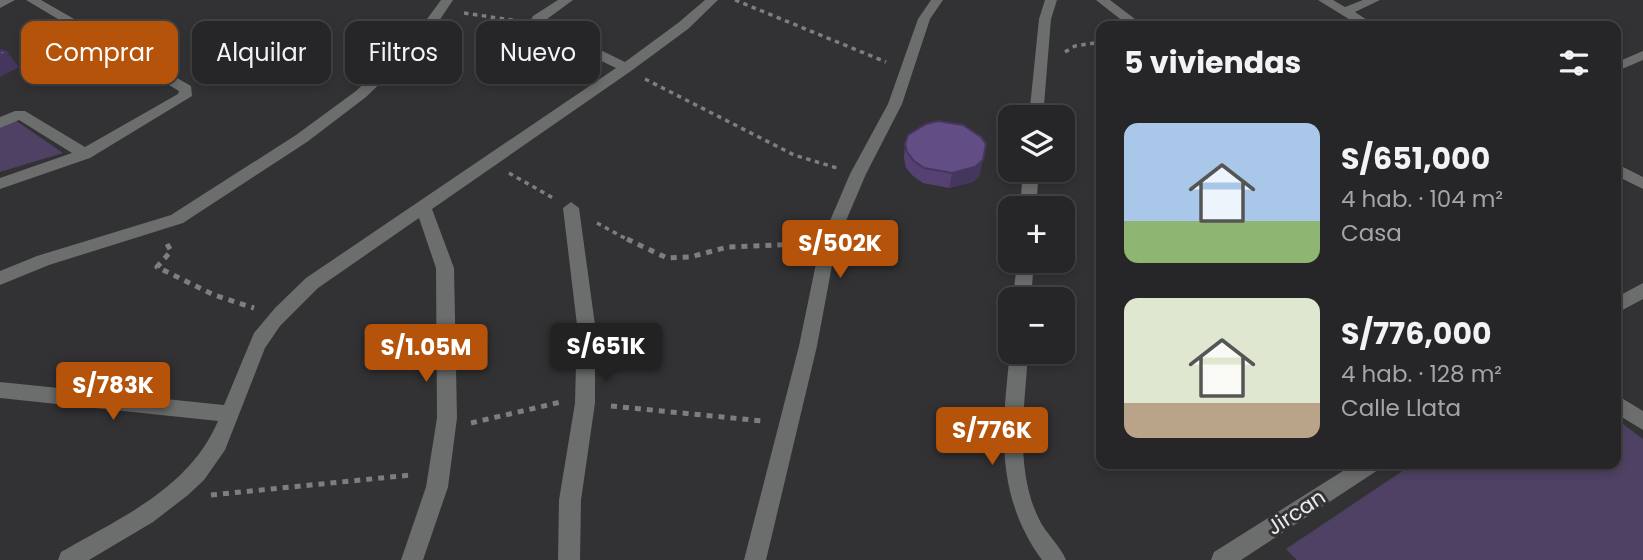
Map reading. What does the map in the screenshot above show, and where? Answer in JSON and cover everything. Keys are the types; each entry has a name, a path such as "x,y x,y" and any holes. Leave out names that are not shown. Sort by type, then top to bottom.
{"street":[{"path":"0,4 9,0"},
{"path":"0,184 85,154 185,96 186,89 32,0"},
{"path":"537,21 566,0"},
{"path":"69,560 171,498 210,456 257,346 278,317 312,283 626,68 683,26 712,0"},
{"path":"755,560 808,346 828,244 858,174 895,104 924,19 937,0"},
{"path":"1037,105 1045,19 1051,0"},
{"path":"1102,0 1131,21"},
{"path":"1324,0 1360,21"},
{"path":"1344,12 1374,0"},
{"path":"0,279 63,253 158,227 177,219 310,131 385,76 432,24 444,5"},
{"path":"600,55 626,68"},
{"path":"1621,65 1643,55"},
{"path":"0,123 20,114 85,154"},
{"path":"1621,171 1643,184"},
{"path":"412,560 440,472 446,429 445,268 423,207"},
{"path":"569,560 570,500 585,403 586,326 571,208"},
{"path":"1621,303 1643,290"},
{"path":"1018,364 1013,467 1019,496 1031,526 1055,560"},
{"path":"0,390 230,414"},
{"path":"1621,406 1643,422"},
{"name":"Jircan","path":"1222,560 1363,469"}],"path":[{"path":"734,0 907,72"},
{"path":"444,5 521,21"},
{"path":"1041,67 1075,47 1096,43"},
{"path":"626,68 706,113 794,155 858,174"},
{"path":"489,161 644,250 667,258 690,257 728,247 828,244"},
{"path":"158,227 171,251 157,267 214,295 278,317"},
{"path":"446,429 554,402 788,424"},
{"path":"171,498 440,472"}],"shaded area":[{"path":"12,118 63,153 0,172 0,126"},
{"path":"1621,422 1643,439 1643,560 1297,560 1286,549 1406,469 1621,469"}],"building":[{"path":"938,121 963,125 981,137 986,144 983,160 975,167 952,173 924,168 914,161 905,144 908,135 926,124"}]}
